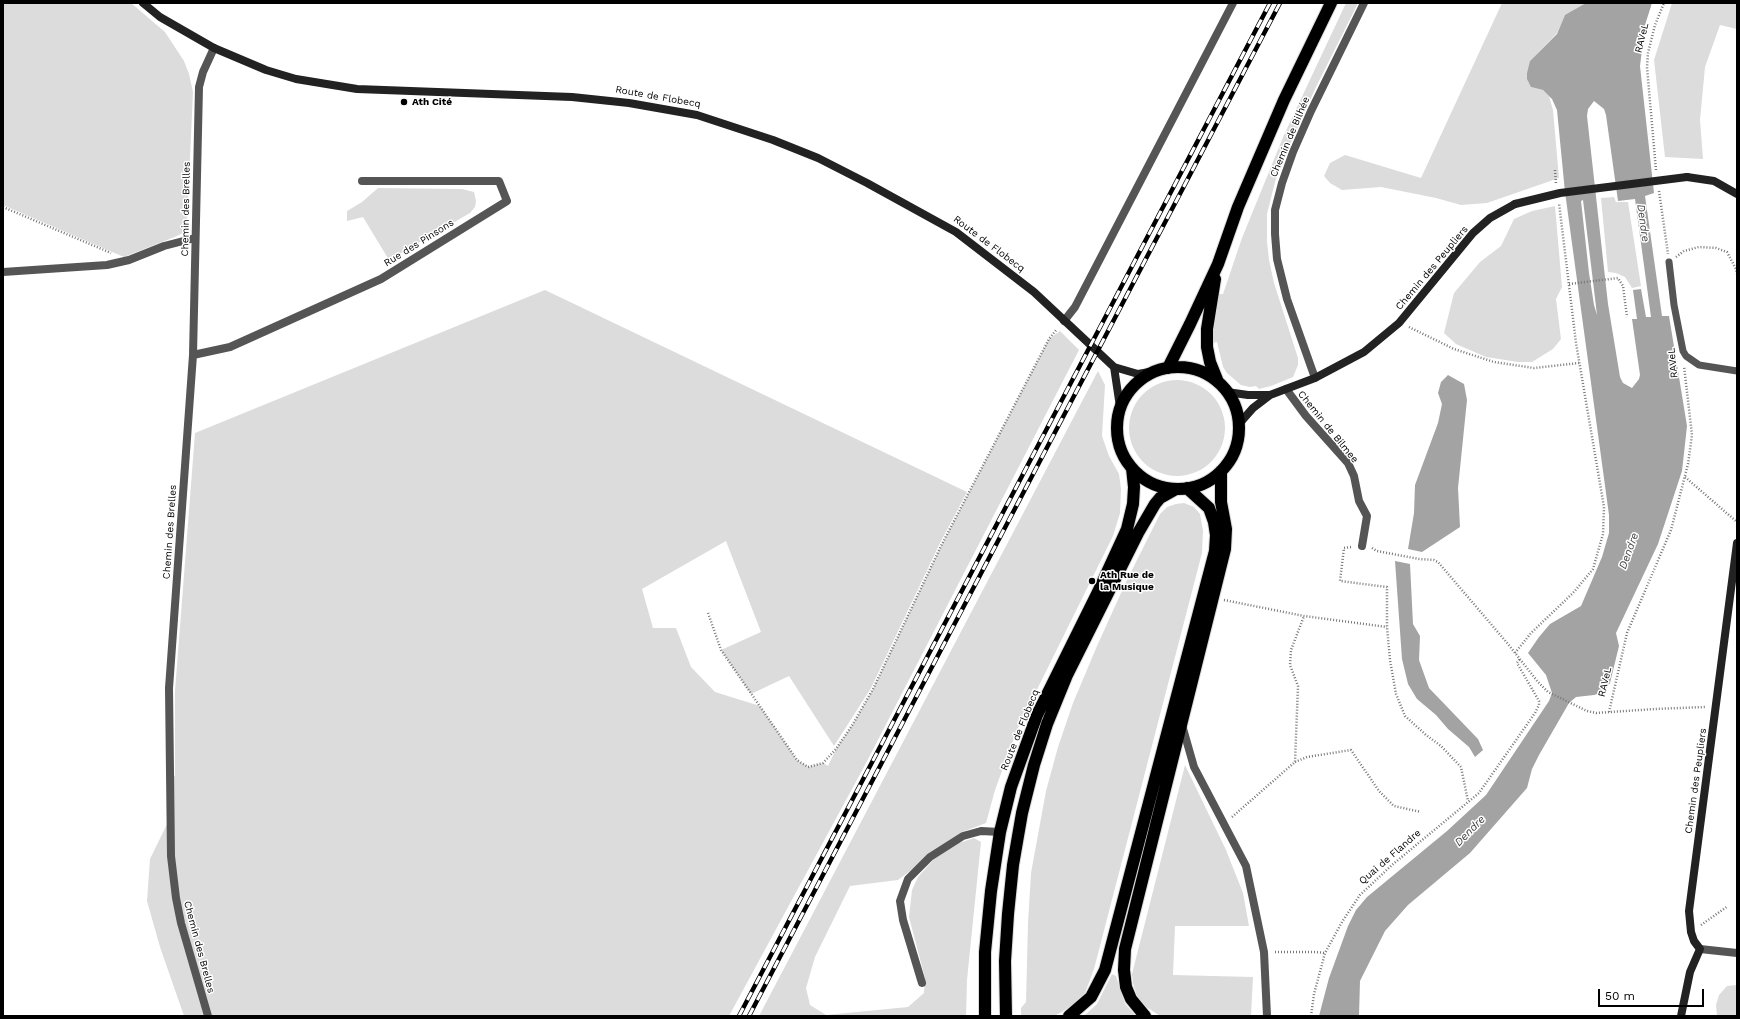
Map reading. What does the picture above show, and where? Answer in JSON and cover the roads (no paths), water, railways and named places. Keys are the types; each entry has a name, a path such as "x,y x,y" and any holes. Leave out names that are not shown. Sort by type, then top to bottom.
{"highway":[{"path":"1168,368 1218,264 1238,207 1284,100 1331,3"},
{"path":"1218,264 1207,329 1207,347 1210,362 1218,382"},
{"path":"1006,1016 1005,961 1008,914 1013,865 1022,813 1034,765 1067,675 1138,533 1155,504 1160,498 1182,488 1200,484 1221,471 1230,459 1235,448 1238,425 1237,413 1227,392 1218,382 1207,374 1194,369 1181,367 1155,371 1136,384 1128,392 1120,407 1117,420 1118,439 1124,458 1141,477 1164,487 1182,488 1209,508 1214,522 1216,535 1215,551 1105,970 1091,997 1069,1016"},
{"name":"Route de Flobecq","path":"985,1016 985,952 991,891 1000,832 1010,787 1037,715 1127,530 1133,504 1134,487 1132,468"},
{"path":"1145,1016 1131,999 1126,987 1124,970 1125,949 1225,550 1226,537 1221,502 1221,471"}],"street":[{"name":"Route de Flobecq","path":"143,3 160,17 214,48 266,70 320,84 357,89 506,94 594,99 697,115 734,126 818,158 907,204 956,232 1022,283 1114,367 1138,374 1155,371"},
{"path":"1064,321 1075,307 1233,3"},
{"name":"Chemin de Bilhée","path":"1315,378 1286,299 1277,259 1275,210 1282,183 1293,152 1311,111 1364,3"},
{"name":"Chemin des Brelles","path":"208,1016 181,923 176,898 171,856 169,688 193,355 199,87 203,72 214,48"},
{"name":"Chemin des Peupliers","path":"1227,392 1248,395 1270,394 1286,390 1315,378 1364,352 1399,323 1473,233 1490,218 1515,204 1560,193 1687,177 1714,181 1737,194"},
{"name":"Rue des Pinsons","path":"193,355 230,347 381,279 506,201 499,181 362,181"},
{"path":"3,272 90,267 129,260 164,246 195,238"},
{"path":"1114,367 1120,407"},
{"name":"Chemin de Bilmee","path":"1286,390 1306,416 1348,463 1354,476 1359,501 1367,516 1362,546"},
{"name":"Chemin des Peupliers","path":"1238,425 1253,408 1270,394"},
{"name":"Chemin des Peupliers","path":"1700,949 1694,941 1691,932 1688,911 1737,543"},
{"path":"1182,725 1194,767 1246,866 1264,952 1267,1016"},
{"path":"922,983 903,920 900,902 908,879 930,857 963,836 981,831 1000,832"},
{"path":"1681,1016 1690,972 1700,949 1737,953"}],"lane":[{"name":"RAVeL","path":"1669,262 1674,305 1682,351 1686,356 1699,365 1737,371"}],"water":[{"name":"Dendre","path":"1586,3 1652,3 1645,25 1640,66 1654,193 1645,196 1662,316 1669,316 1687,426 1682,471 1658,544 1616,633 1619,646 1610,683 1604,692 1576,697 1569,703 1532,769 1527,788 1470,853 1408,905 1385,931 1360,981 1359,1016 1319,1016 1329,978 1348,926 1356,910 1367,897 1447,831 1486,795 1549,701 1552,693 1546,675 1528,653 1550,624 1581,606 1602,557 1609,533 1609,515 1565,192 1557,110 1552,99 1543,90 1531,87 1527,79 1530,61 1557,34 1565,15","holes":["1594,101 1604,109 1606,115 1618,201 1635,199 1651,317 1646,317 1641,289 1633,290 1637,319 1632,319 1640,375 1639,379 1632,388 1623,383 1620,377 1608,304 1587,116 1588,109","1583,200 1592,273 1597,315 1589,273 1581,201"]},
{"path":"1448,375 1464,384 1467,400 1458,488 1460,527 1422,552 1408,549 1414,513 1415,485 1438,423 1442,404 1438,393 1441,382"},
{"path":"1395,561 1410,564 1413,624 1420,636 1419,660 1429,688 1478,739 1483,750 1475,757 1469,747 1417,699 1408,684 1402,659"}],"railway":[{"path":"739,1016 1270,3"},
{"path":"749,1016 1280,3"}],"place":[{"name":"Ath Cité","path":"404,102"},
{"name":"Ath Rue de la Musique","path":"1092,581"}]}
